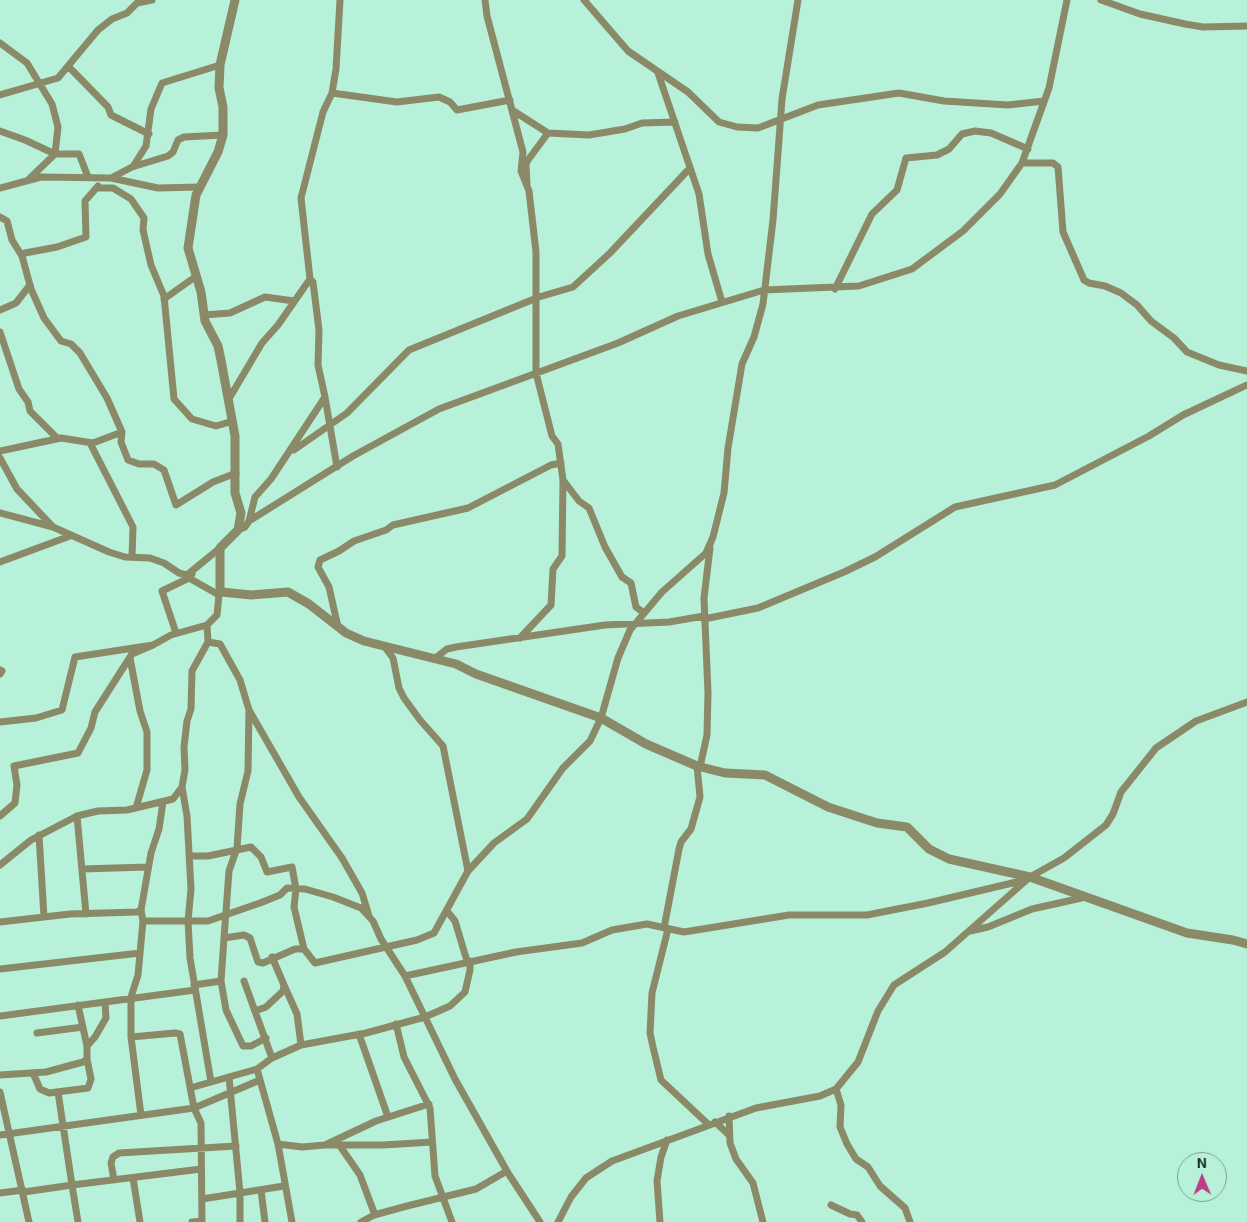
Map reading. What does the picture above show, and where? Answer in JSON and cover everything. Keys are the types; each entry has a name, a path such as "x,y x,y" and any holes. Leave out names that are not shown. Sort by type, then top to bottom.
{"street":[{"path":"0,95 58,78 98,30 112,19 126,13 137,3 152,0"},
{"path":"235,0 220,65 219,88 223,107 223,135 218,152 200,187 192,211 188,248 201,292 209,333 218,346 230,397 236,473 235,493 241,514 238,530"},
{"path":"337,467 331,425 318,365 319,330 313,282 310,279 301,198 322,112 332,93 336,69 340,0"},
{"path":"485,0 487,16 525,160"},
{"path":"584,0 628,51 688,92 701,102 715,118 727,125 749,129 780,120 805,108 899,93 944,100 1008,105 1044,101"},
{"path":"729,1135 661,1080 650,1032 652,992 666,928 679,849 691,829 700,797 698,766 707,726 704,598 710,548 724,493 729,440 742,364 760,315 773,220 780,120 798,0"},
{"path":"249,521 398,429 439,408 618,342 678,316 764,290 835,289 876,282 912,269 963,231 1000,194 1022,163 1051,80 1066,0"},
{"path":"1101,0 1140,14 1185,24 1203,27 1247,26"},
{"path":"0,43 22,58 40,82 52,104 58,127 55,154 29,179"},
{"path":"132,167 143,154 149,134 151,109 162,83 220,65"},
{"path":"68,66 108,107 111,115 149,134"},
{"path":"658,73 701,203 708,254 722,302"},
{"path":"332,93 398,102 440,97 450,102 457,110 510,100"},
{"path":"501,103 548,133 589,135 625,130 642,123 674,122"},
{"path":"0,131 55,154 79,154 88,178"},
{"path":"835,289 872,214 897,190 906,158 937,155 949,149 962,134 975,131 991,133 1028,149"},
{"path":"520,638 551,605 553,569 562,556 563,480 558,444 552,436 536,373 536,252 527,187 520,171 525,160 548,133"},
{"path":"111,178 132,167 168,156 173,152 178,140 184,137 223,135"},
{"path":"1022,163 1053,163 1058,167 1063,232 1084,280 1121,293 1137,305 1151,322 1174,338 1187,352 1219,365 1247,371"},
{"path":"291,451 331,425 378,384 403,354 535,298 577,284 690,168"},
{"path":"0,188 29,179 60,176 111,178 158,188 200,187"},
{"path":"22,256 86,237 85,201 97,188 102,179"},
{"path":"97,188 113,188 131,199 144,218 142,230 151,265 164,299 174,399 192,419 216,426 233,422"},
{"path":"0,217 7,222 12,240 22,256 30,285 44,318 61,341 71,344 80,353 107,398 122,432 121,442 128,460 139,464 154,464 164,470 176,505 213,482 236,473"},
{"path":"164,299 196,277"},
{"path":"230,397 249,362 310,279"},
{"path":"0,310 16,303 30,285"},
{"path":"204,315 230,313 265,297 284,298 294,301"},
{"path":"0,332 19,390 28,402 30,411 56,438"},
{"path":"434,659 447,649 636,622 669,622 704,618 758,608 875,557 955,507 1055,485 1149,436 1183,415 1247,385"},
{"path":"0,513 53,528 109,552 132,557 150,558 164,563 179,573 187,575 194,571 238,530 245,527 249,521 255,497 271,479 291,451 325,397"},
{"path":"0,451 56,438 90,443 122,432"},
{"path":"90,443 133,527 132,557"},
{"path":"1,460 17,489 53,528"},
{"path":"338,628 329,588 318,567 320,560 339,552 354,541 386,530 393,525 468,508 551,465 561,463"},
{"path":"563,480 579,501 589,508 605,547 622,577 631,583 636,608 644,613"},
{"path":"0,562 70,536"},
{"path":"0,816 14,803 17,785 14,766 78,753 91,728 95,712 132,654 176,633 207,625 217,615 220,594 220,548"},
{"path":"189,856 208,856 237,848 252,847 261,857 267,872 292,867 296,888 294,907 304,949 315,963 417,940 434,933 468,871 494,843 527,819 563,768 590,741 601,718 623,644 636,622 710,548"},
{"path":"176,633 162,591 189,578 194,571"},
{"path":"189,578 220,594 251,595 288,592 316,609 338,628 364,641 456,664 476,674 601,718 646,744 698,766 725,773 765,775 828,807 876,823 907,827 929,849 944,857 964,864 1029,878 1086,896 1145,920 1187,933 1247,944"},
{"path":"207,625 208,642 192,671 191,709 186,731 182,787 191,889 188,921 195,987 211,1082"},
{"path":"208,642 220,644 240,680 249,710 299,797 362,892 370,917 405,976 454,1079 507,1171 540,1222"},
{"path":"0,722 36,718 62,710 75,657 153,645"},
{"path":"384,646 393,658 399,688 404,698 443,746 468,871"},
{"path":"130,658 146,732 147,770 136,808"},
{"path":"0,670 2,671 0,674"},
{"path":"558,1222 571,1197 586,1178 612,1161 729,1116 778,1102 820,1096 836,1089 858,1062 878,1011 890,989 945,952 1029,878 1064,858 1106,824 1113,814 1121,792 1156,748 1196,721 1212,713 1247,702"},
{"path":"249,710 248,771 240,804 237,848 229,871 221,981 226,1010 243,1046 251,1046 266,1038"},
{"path":"0,865 39,835 77,816 98,811 136,808 163,802 172,799 182,787"},
{"path":"141,1115 132,1038 131,997 138,975 143,922 142,910 148,867 163,802"},
{"path":"77,816 86,914"},
{"path":"39,835 44,917"},
{"path":"82,869 148,867"},
{"path":"405,976 469,961 546,947 575,944 612,930 647,924 684,932 790,915 856,916 878,913 1029,878"},
{"path":"143,922 208,921 280,895 287,888 296,888 345,901 361,908 370,917"},
{"path":"969,932 988,927 1032,909 1086,896"},
{"path":"0,922 44,917 137,912 142,910"},
{"path":"190,1088 257,1069 272,1058 301,1045 359,1034 425,1017 450,1006 466,992 470,970 469,961 455,921 447,911"},
{"path":"224,938 244,935 250,938 258,962 263,963 272,957 295,949 304,949"},
{"path":"0,969 140,953"},
{"path":"272,957 297,1014 301,1045"},
{"path":"0,1016 105,1002 221,981"},
{"path":"244,981 272,1058"},
{"path":"255,1012 276,999 283,991 284,985"},
{"path":"87,1046 95,1037 106,1018 105,1002"},
{"path":"33,1073 40,1089 49,1093 88,1088 91,1080 87,1059 87,1046 78,1005"},
{"path":"396,1024 404,1057 428,1104 432,1116 435,1176 452,1222"},
{"path":"38,1033 83,1027"},
{"path":"132,1038 175,1032 180,1034 194,1108 200,1123 202,1221 192,1222"},
{"path":"359,1034 388,1116"},
{"path":"0,1075 33,1073 84,1062 87,1059"},
{"path":"257,1069 278,1144 284,1186 292,1222"},
{"path":"229,1077 232,1092 240,1193 240,1222"},
{"path":"0,1135 194,1108 260,1080"},
{"path":"836,1089 841,1105 840,1127 847,1144 856,1159 868,1167 880,1186 905,1208 910,1222"},
{"path":"0,1092 30,1222"},
{"path":"58,1092 78,1222"},
{"path":"325,1145 388,1116 428,1104"},
{"path":"729,1116 729,1135 736,1159 753,1183 763,1222"},
{"path":"660,1222 657,1182 661,1157 667,1140"},
{"path":"278,1144 302,1147 325,1145 409,1145 432,1142"},
{"path":"114,1180 111,1163 113,1157 119,1153 236,1146"},
{"path":"340,1146 360,1175 375,1215"},
{"path":"0,1193 72,1186 201,1169"},
{"path":"361,1222 375,1215 476,1189 507,1171"},
{"path":"133,1178 140,1222"},
{"path":"202,1199 284,1186"},
{"path":"260,1190 265,1222"},
{"path":"831,1205 850,1214 857,1215 862,1222"}]}
